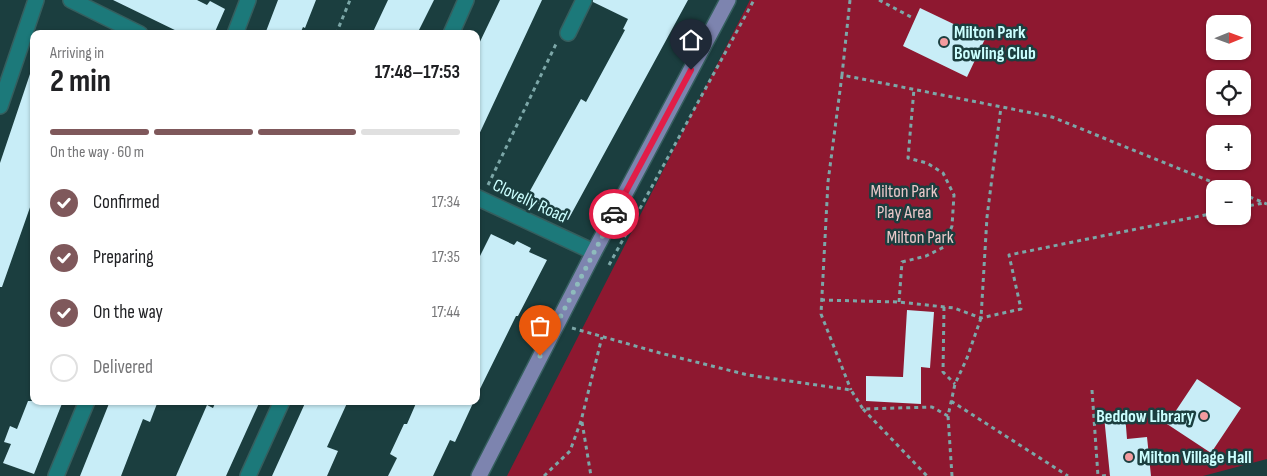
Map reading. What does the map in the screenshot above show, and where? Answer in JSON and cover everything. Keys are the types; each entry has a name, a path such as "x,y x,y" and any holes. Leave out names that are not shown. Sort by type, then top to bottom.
{"main road":[{"path":"479,476 724,1"}],"street":[{"path":"0,106 36,0"},
{"path":"70,0 132,30"},
{"path":"237,30 248,0"},
{"path":"453,30 466,0"},
{"path":"568,33 584,0"},
{"name":"Clovelly Road","path":"480,198 594,252"},
{"path":"56,476 85,405"},
{"path":"248,476 280,405"}],"path":[{"path":"338,30 350,0"},
{"path":"606,270 754,0"},
{"path":"850,0 828,182 821,314 851,390 863,409 927,476"},
{"path":"879,0 911,17"},
{"path":"480,196 562,31 568,33"},
{"path":"842,75 1052,118 1207,180"},
{"path":"899,302 902,262 926,256 944,247 952,226 954,195 944,173 927,163 908,158 914,89"},
{"path":"952,476 948,416 955,384 967,358 981,318 988,216 1001,107"},
{"path":"1251,197 1266,203"},
{"path":"1251,206 1266,203"},
{"path":"821,300 899,302 954,308 981,318 1021,309 1010,255 1206,215"},
{"path":"944,307 943,372 955,384"},
{"path":"575,329 579,321"},
{"path":"557,323 602,337 748,375 851,390"},
{"path":"544,476 570,451 582,421 602,337"},
{"path":"1092,390 1098,476"},
{"path":"951,401 1068,476"},
{"path":"863,409 932,407 948,416"},
{"path":"582,421 591,476"},
{"path":"1102,476 1110,475"}],"green space":[{"name":"Milton Park","path":"750,0 1267,0 1267,459 1203,476 507,476"}],"building":[{"path":"113,0 197,0 207,5 210,1 225,9 216,30 175,30"},
{"path":"278,0 316,0 305,28 303,27 302,30 267,30"},
{"path":"388,0 434,0 419,30 374,30"},
{"path":"500,0 542,0 480,132 480,42"},
{"path":"593,0 688,0 568,220 526,198 581,99 586,102 625,30 623,29 628,19 593,2"},
{"name":"Milton Park Bowling Club","path":"920,8 985,39 967,77 903,46"},
{"path":"30,74 30,207 2,287 0,287 0,163"},
{"path":"491,234 514,245 517,241 531,248 529,252 547,260 518,316 516,316 480,389 480,256"},
{"path":"907,310 934,312 930,368 921,367 921,404 866,401 866,376 903,377"},
{"name":"Beddow Library","path":"1197,379 1241,408 1211,453 1167,424"},
{"path":"28,401 30,401 30,405 61,405 34,474 3,463 11,444 4,442 10,426 17,429"},
{"path":"108,405 156,405 150,422 143,419 121,476 80,476"},
{"path":"207,405 213,408 214,405 258,405 226,476 176,476"},
{"path":"304,405 346,405 327,447 338,451 327,476 272,476"},
{"path":"415,405 472,405 455,442 450,440 433,476 388,476 397,458 390,454 404,424 407,424"},
{"name":"Milton Village Hall","path":"1125,414 1127,439 1147,437 1151,476 1110,476 1104,416"}],"way so far":[{"path":"540,356 614,214"}],"place":[{"name":"Milton Park Bowling Club","path":"944,42"},
{"name":"Beddow Library","path":"1204,416"},
{"name":"Milton Village Hall","path":"1129,457"}],"route":[{"path":"614,214 691,70"}],"park label":[{"name":"Milton Park Play Area","path":"904,201"}]}
